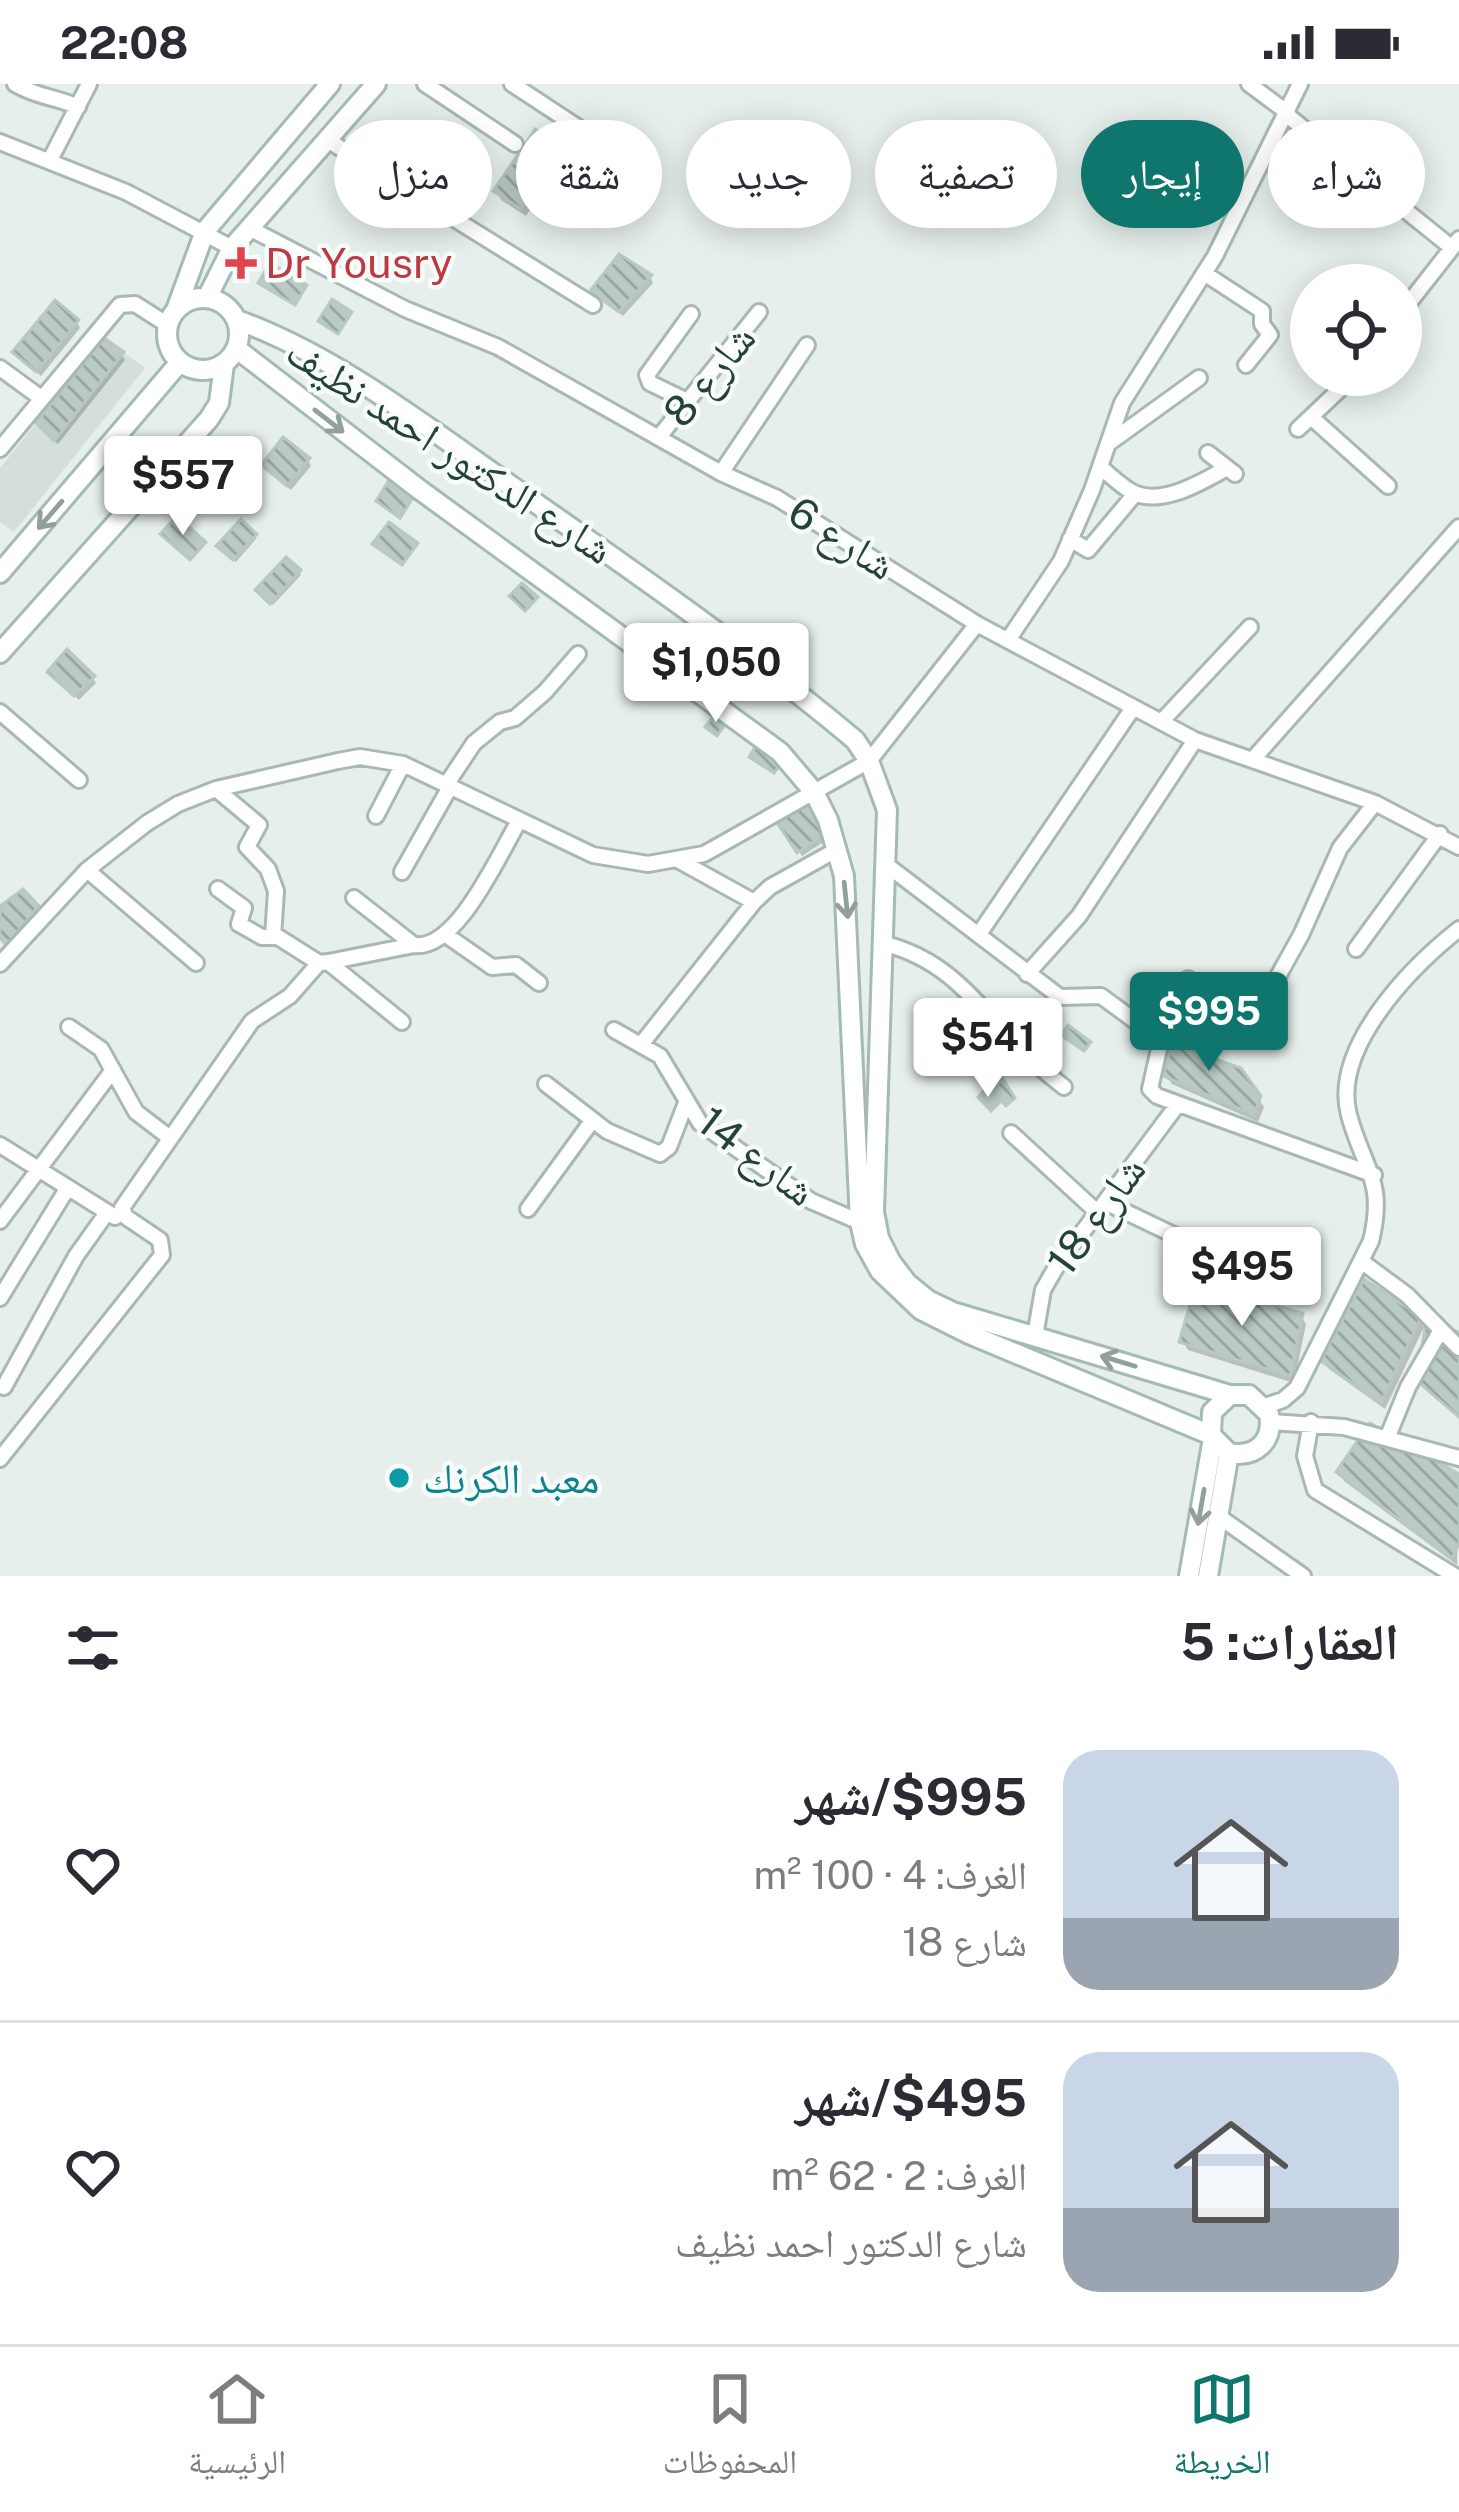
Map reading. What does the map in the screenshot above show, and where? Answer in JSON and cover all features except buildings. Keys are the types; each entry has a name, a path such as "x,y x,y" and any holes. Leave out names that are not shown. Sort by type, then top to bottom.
{"main road":[{"path":"172,318 184,303 207,298 225,305 237,320 230,357 202,370 180,362 169,346 172,318 206,231 330,84"},
{"path":"207,298 232,248 376,84"},
{"name":"شارع الدكتور احمد نظيف","path":"237,320 292,343 482,466 665,593 855,740 869,761 887,810 874,1212 879,1238 899,1273 928,1300 952,1312 1230,1395"},
{"name":"شارع الدكتور احمد نظيف","path":"0,653 7,631 209,419 220,403 230,357 781,752 814,793 838,849 848,916 860,1222 865,1244 880,1271 899,1294 969,1334 1212,1437"},
{"path":"0,573 180,362"},
{"path":"1189,1576 1212,1412 1230,1395 1249,1395 1268,1414 1270,1432 1249,1454 1228,1453 1212,1437"},
{"path":"1208,1576 1228,1453"}],"street":[{"path":"14,84 38,98 78,107"},
{"path":"50,160 89,84"},
{"path":"425,84 515,144"},
{"path":"512,84 567,120"},
{"path":"1249,84 1455,243 1422,286"},
{"path":"1008,640 1060,561 1122,403 1204,273 1300,84"},
{"path":"329,141 593,305"},
{"path":"0,142 206,231 232,248"},
{"name":"شارع 6","path":"249,228 405,310 488,342 721,473 800,510 977,624 1195,740 1375,803 1459,847"},
{"path":"1204,273 1262,311 1262,324 1270,334 1246,364"},
{"path":"0,449 121,305 135,304 172,318"},
{"name":"شارع 8","path":"658,437 759,313"},
{"path":"688,402 650,383 647,375 691,314"},
{"path":"721,473 807,345"},
{"path":"0,368 41,398"},
{"path":"1109,443 1199,378"},
{"path":"1298,429 1333,396"},
{"path":"1311,417 1388,486"},
{"path":"1070,538 1088,550 1135,494 1190,488 1231,471 1208,453"},
{"path":"1100,466 1135,494"},
{"path":"1254,758 1459,527"},
{"path":"2,956 87,870 178,804 217,789 359,758 403,764 593,855 648,864 678,860 731,842 869,761 977,624"},
{"path":"1160,722 1250,627"},
{"path":"402,872 474,742 500,722 515,718 578,654"},
{"path":"980,934 1133,707"},
{"path":"0,712 79,780"},
{"path":"1027,974 1079,916 1195,740"},
{"path":"376,816 403,764"},
{"path":"217,789 259,825 248,850 268,869 276,891 274,937"},
{"path":"1262,1005 1340,848 1375,803"},
{"path":"126,1216 124,1203 252,1021 290,996 323,962 423,946 446,935 455,928 519,821"},
{"path":"1357,950 1440,834"},
{"path":"643,1042 754,902 770,887 838,849"},
{"path":"678,860 754,902"},
{"path":"888,866 1027,974 1068,999 1101,996 1161,1040"},
{"path":"87,870 196,963"},
{"path":"218,889 244,908 239,924 323,962 402,1022"},
{"path":"354,898 414,945"},
{"path":"1268,1414 1297,1388 1361,1261 1376,1220 1374,1175 1348,1113 1347,1090 1358,1046 1394,992 1427,954 1459,929"},
{"path":"446,935 492,967 515,965 539,983"},
{"path":"885,944 944,969 1064,1088"},
{"path":"1187,979 1161,1040 1150,1090 1374,1175"},
{"path":"69,1027 101,1049 136,1112 170,1138"},
{"name":"شارع 14","path":"614,1030 643,1042 674,1073 700,1123 811,1201 860,1222"},
{"path":"0,1221 113,1070"},
{"path":"546,1084 592,1121 660,1154 669,1147 686,1103"},
{"name":"شارع 18","path":"1034,1336 1043,1290 1178,1103"},
{"path":"528,1209 592,1121"},
{"path":"1011,1132 1101,1207 1178,1237"},
{"path":"0,1145 106,1214 126,1216 160,1240 162,1256 0,1459"},
{"path":"18,1308 0,1297 67,1189"},
{"path":"4,1387 76,1256 106,1214"},
{"path":"1361,1261 1407,1294 1459,1348"},
{"path":"1388,1436 1408,1387 1442,1330"},
{"path":"1268,1414 1388,1436 1459,1458"},
{"path":"1311,1422 1305,1456 1316,1490 1455,1576"},
{"path":"1217,1516 1303,1576"}],"shaded area":[{"path":"104,338 145,368 14,532 0,522 0,468"}],"place":[{"name":"Dr Yousry","path":"241,263"},
{"name":"معبد الكرنك","path":"399,1478"}]}
